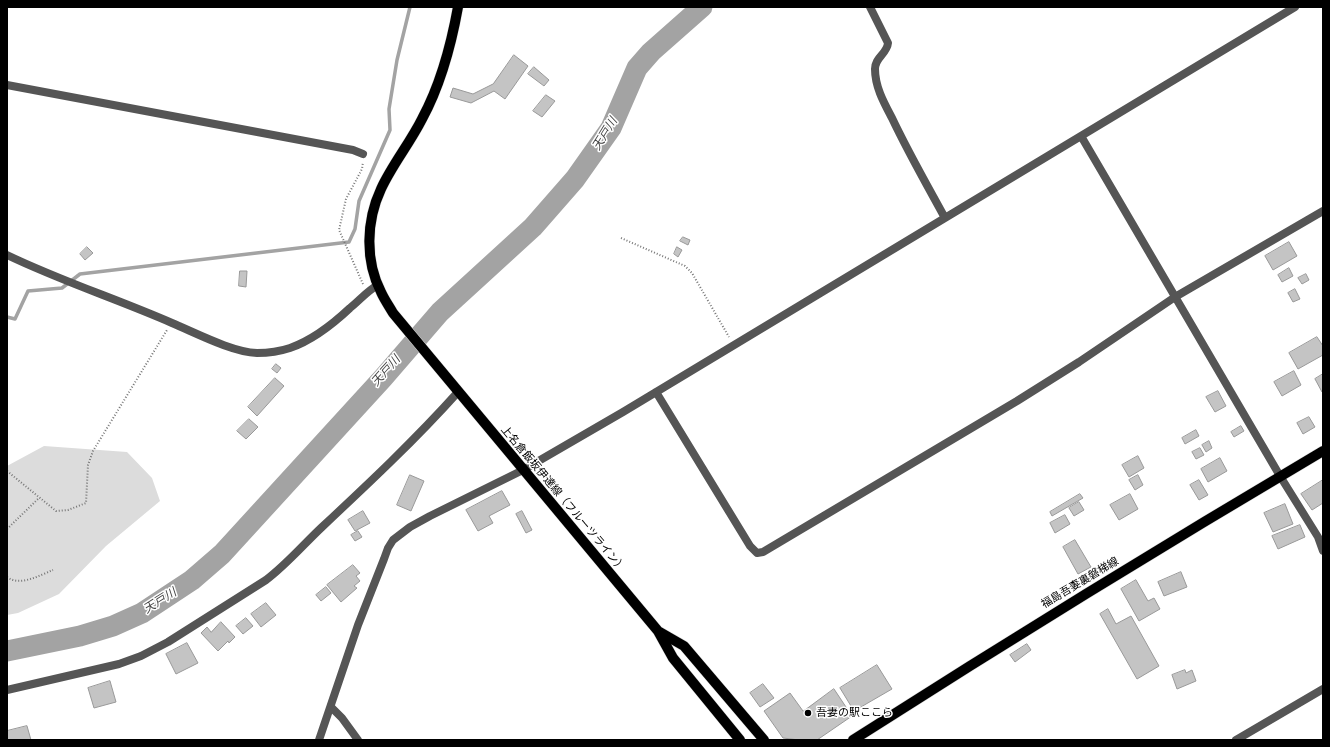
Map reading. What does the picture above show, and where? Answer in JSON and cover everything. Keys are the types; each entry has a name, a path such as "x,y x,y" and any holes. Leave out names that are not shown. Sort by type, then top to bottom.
{"main road":[{"path":"378,285 369,247 371,218 381,189 422,119 440,79 450,45 458,7"},
{"name":"上名倉飯坂伊達線（フルーツライン）","path":"378,285 393,313 658,631 673,658 740,740"},
{"name":"福島吾妻裏磐梯線","path":"853,740 998,648 1280,476 1323,452"},
{"name":"上名倉飯坂伊達線（フルーツライン）","path":"658,631 684,646 764,740"}],"street":[{"path":"870,7 888,43 886,50 878,59 875,68 877,85 901,137 945,218"},
{"path":"319,740 364,611 388,548 393,540 400,534 430,516 523,470 656,392 1295,7"},
{"path":"7,85 353,150 363,154"},
{"path":"1081,136 1280,476 1318,537 1323,551"},
{"path":"656,392 750,546 755,551 760,553 767,551 1017,401 1079,362 1175,297 1323,211"},
{"path":"7,255 30,266 203,337 257,353 289,348 316,335 332,324 367,292 378,285"},
{"path":"7,690 119,664 141,656 168,642 266,580 378,476 458,392"},
{"path":"1236,740 1323,689"},
{"path":"331,707 342,718 358,740"}],"path":[{"path":"363,154 362,169 346,199 339,230 367,292"},
{"path":"621,238 685,266 692,272 734,345"},
{"path":"7,471 56,511 68,510 86,503 88,465 93,451 172,323"},
{"path":"7,529 39,498"},
{"path":"7,577 20,581 53,570"}],"shaded area":[{"path":"44,446 127,452 152,478 160,501 106,546 59,594 18,613 7,615 7,466"}],"building":[{"path":"514,55 528,66 505,99 494,91 471,103 450,97 453,88 473,94 493,84"},
{"path":"534,67 549,80 544,86 528,74"},
{"path":"546,95 555,101 542,117 533,111"},
{"path":"683,237 690,240 688,245 680,241"},
{"path":"1289,242 1297,256 1273,270 1265,256"},
{"path":"87,247 93,253 85,260 80,254"},
{"path":"677,247 682,250 678,257 674,254"},
{"path":"1289,268 1293,276 1282,282 1278,275"},
{"path":"240,271 247,271 246,287 239,286"},
{"path":"1306,274 1309,280 1302,284 1298,278"},
{"path":"1295,289 1300,299 1293,302 1288,293"},
{"path":"1317,337 1323,346 1323,355 1298,369 1289,353"},
{"path":"276,364 281,368 277,373 272,369"},
{"path":"1294,371 1301,385 1282,396 1274,382"},
{"path":"1323,374 1323,391 1322,392 1315,379"},
{"path":"275,378 284,386 257,416 248,407"},
{"path":"1218,391 1226,406 1215,412 1206,397"},
{"path":"1309,417 1315,427 1303,434 1297,423"},
{"path":"249,419 258,427 246,439 237,431"},
{"path":"1241,426 1244,431 1234,437 1231,432"},
{"path":"1196,430 1199,436 1185,444 1182,438"},
{"path":"1209,441 1212,448 1206,452 1202,445"},
{"path":"1200,448 1204,455 1196,459 1192,452"},
{"path":"1138,456 1144,468 1129,477 1122,465"},
{"path":"1220,458 1227,471 1208,482 1201,469"},
{"path":"410,475 424,481 411,511 397,505"},
{"path":"1138,475 1143,485 1135,490 1129,480"},
{"path":"1199,480 1208,495 1199,500 1190,485"},
{"path":"1323,480 1323,503 1312,510 1301,494"},
{"path":"502,491 510,505 489,516 493,523 478,531 466,510"},
{"path":"1080,494 1083,498 1052,516 1050,512"},
{"path":"1130,494 1138,509 1119,520 1110,505"},
{"path":"1079,502 1084,510 1074,516 1069,508"},
{"path":"1285,504 1293,524 1273,532 1264,513"},
{"path":"363,511 370,523 355,531 348,520"},
{"path":"522,511 532,530 526,533 516,514"},
{"path":"1065,515 1070,524 1055,533 1050,523"},
{"path":"1300,525 1305,537 1278,549 1272,536"},
{"path":"358,531 362,537 355,541 351,535"},
{"path":"1075,540 1091,567 1078,574 1063,547"},
{"path":"353,565 360,573 356,576 360,581 354,586 357,588 341,602 327,585"},
{"path":"1181,572 1187,587 1164,596 1158,582"},
{"path":"1136,580 1148,601 1154,598 1160,609 1139,621 1121,589"},
{"path":"326,587 331,593 321,601 316,595"},
{"path":"266,603 276,615 261,627 251,614"},
{"path":"1108,609 1116,624 1131,616 1159,666 1137,679 1100,614"},
{"path":"246,618 253,626 243,634 236,626"},
{"path":"221,622 235,637 229,643 228,641 218,651 201,633 207,627 211,632"},
{"path":"187,643 198,663 176,674 166,654"},
{"path":"1027,644 1031,650 1015,662 1010,655"},
{"name":"吾妻の駅ここら","path":"877,665 892,689 854,711 840,688"},
{"path":"1185,670 1186,673 1192,670 1196,681 1177,689 1172,675"},
{"path":"110,681 116,702 94,708 88,688"},
{"path":"763,684 774,698 760,707 750,693"},
{"name":"吾妻の駅ここら","path":"834,689 852,716 817,740 783,738 764,711 790,693 803,711"},
{"path":"27,726 31,740 7,740 7,731"}],"waterway":[{"path":"7,317 15,319 28,291 62,288 80,274 349,242 355,229 359,201 390,130 389,109 397,60 410,7"},
{"name":"天戸川","path":"7,651 80,636 113,626 142,613 192,580 222,554 383,378 440,312 533,227 575,179 611,128 637,68 651,52 702,7"}],"place":[{"name":"吾妻の駅ここら","path":"808,713"}]}
